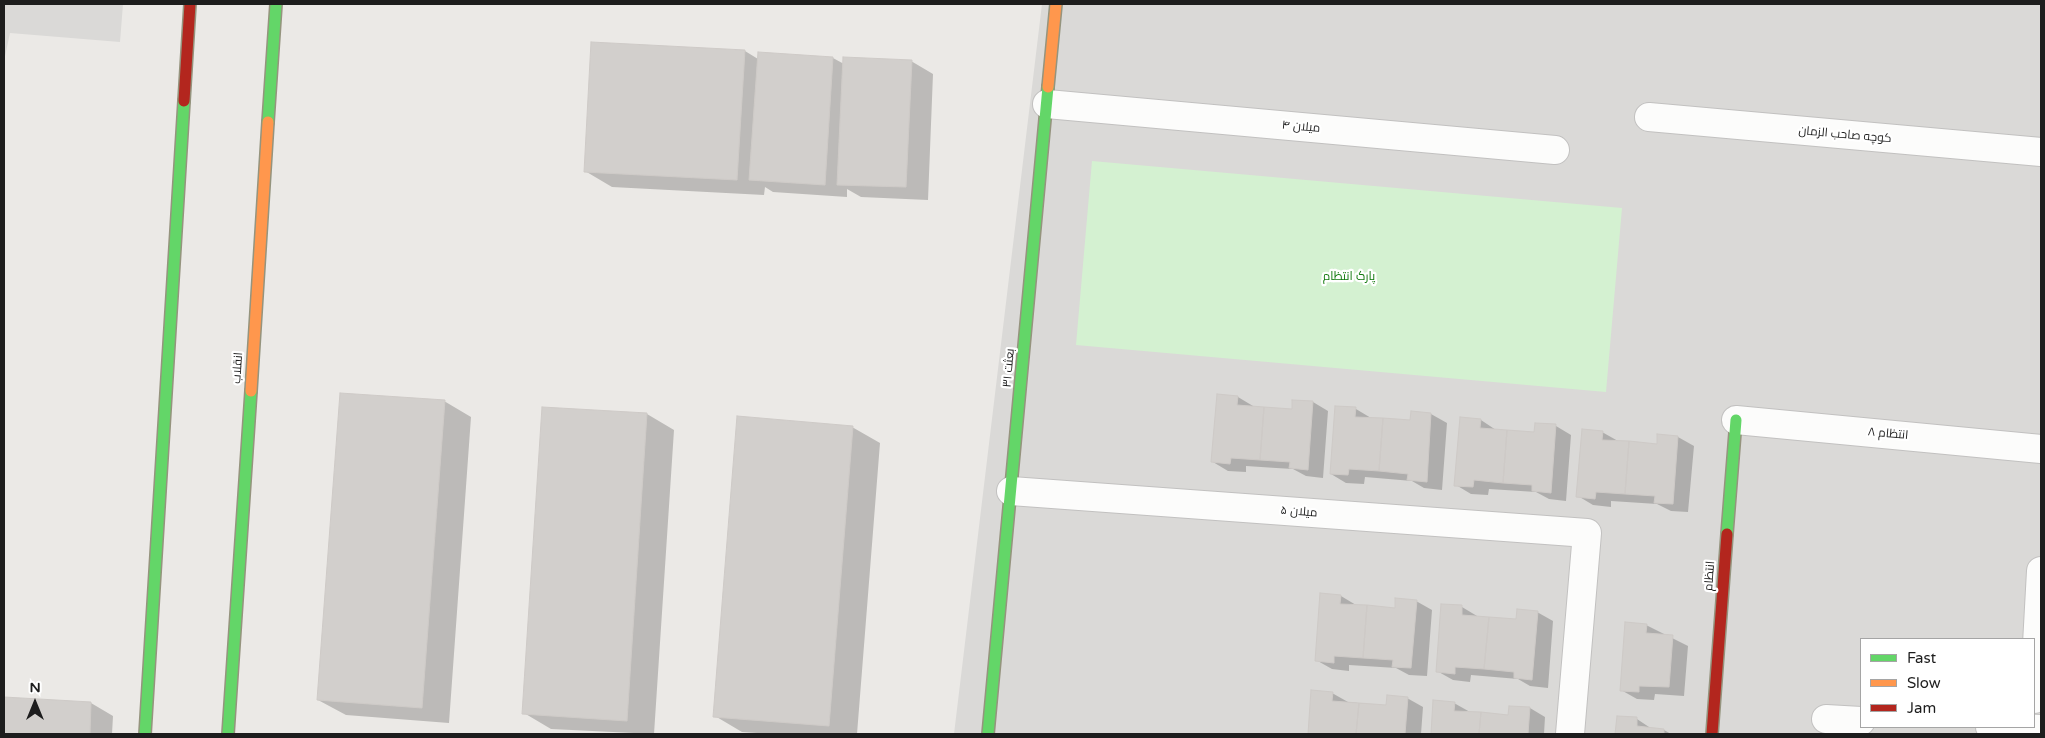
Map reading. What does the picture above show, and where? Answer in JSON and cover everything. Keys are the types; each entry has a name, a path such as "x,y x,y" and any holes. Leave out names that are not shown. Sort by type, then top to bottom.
{"main road":[{"path":"145,734 190,4"},
{"name":"انقلاب","path":"228,734 276,4"},
{"name":"بعثت ۳۱","path":"988,734 1056,4"},
{"name":"انتظام","path":"1712,734 1736,420"}],"street":[{"name":"میلان ۴","path":"1047,104 1555,150"},
{"name":"کوچه صاحب الزمان","path":"1649,117 2041,152"},
{"name":"انتظام ۸","path":"1736,420 2041,449"},
{"name":"میلان ۵","path":"1011,491 1587,533 1570,734"},
{"path":"2035,681 2041,571"},
{"path":"1826,719 1860,721"}],"shaded area":[{"path":"4,4 123,4 120,42 10,33 4,61"},
{"path":"1042,4 2041,4 2041,734 954,734"}],"green space":[{"name":"پارک انتظام","path":"1092,161 1622,208 1606,392 1076,345"}],"building":[{"path":"591,42 745,50 737,180 584,172"},
{"path":"758,52 833,57 825,185 749,180"},
{"path":"843,57 912,60 906,187 837,185"},
{"path":"340,393 445,400 422,708 317,700"},
{"path":"1217,394 1238,396 1237,405 1264,407 1260,460 1231,458 1230,464 1211,462"},
{"path":"1292,400 1313,401 1308,470 1289,468 1290,462 1260,460 1264,407 1292,409"},
{"path":"1335,406 1356,407 1355,417 1383,418 1379,471 1349,469 1348,475 1330,474"},
{"path":"542,407 647,413 627,721 522,714"},
{"path":"1411,411 1431,413 1427,482 1407,480 1408,474 1379,471 1383,418 1410,420"},
{"path":"737,416 853,426 829,726 713,717"},
{"path":"1460,417 1481,419 1480,428 1507,430 1503,483 1474,480 1473,487 1454,486"},
{"path":"1535,423 1556,424 1551,493 1532,491 1532,485 1503,483 1507,430 1534,432"},
{"path":"1582,429 1603,431 1602,440 1629,441 1625,494 1596,492 1595,499 1576,497"},
{"path":"1657,434 1678,436 1673,504 1654,503 1655,496 1625,494 1629,441 1657,444"},
{"path":"1320,593 1341,595 1340,604 1367,605 1363,658 1334,656 1334,663 1315,661"},
{"path":"1395,598 1417,600 1411,668 1392,667 1393,660 1363,658 1367,605 1395,608"},
{"path":"1441,604 1462,605 1462,615 1489,617 1484,669 1455,667 1455,674 1436,672"},
{"path":"1517,609 1538,611 1532,680 1514,678 1514,672 1484,669 1489,617 1516,619"},
{"path":"1625,622 1647,624 1646,633 1673,635 1669,687 1639,686 1639,692 1620,691"},
{"path":"1311,690 1333,692 1332,701 1359,703 1356,734 1308,734"},
{"path":"1387,695 1408,697 1405,734 1356,734 1359,703 1386,705"},
{"path":"4,697 91,702 90,734 4,734"},
{"path":"1433,700 1455,702 1454,711 1481,712 1479,734 1431,734"},
{"path":"1509,706 1530,707 1528,734 1479,734 1481,712 1508,715"},
{"path":"1617,716 1637,717 1637,726 1664,729 1664,734 1615,734"}],"traffic: fast":[{"path":"268,122 276,4"},
{"path":"988,734 1048,87"},
{"path":"145,734 184,101"},
{"path":"228,734 251,391"},
{"path":"1727,534 1736,420"}],"traffic: slow":[{"path":"1048,87 1056,4"},
{"path":"251,391 268,122"}],"traffic: jam":[{"path":"184,101 190,4"},
{"path":"1712,734 1727,534"}]}
